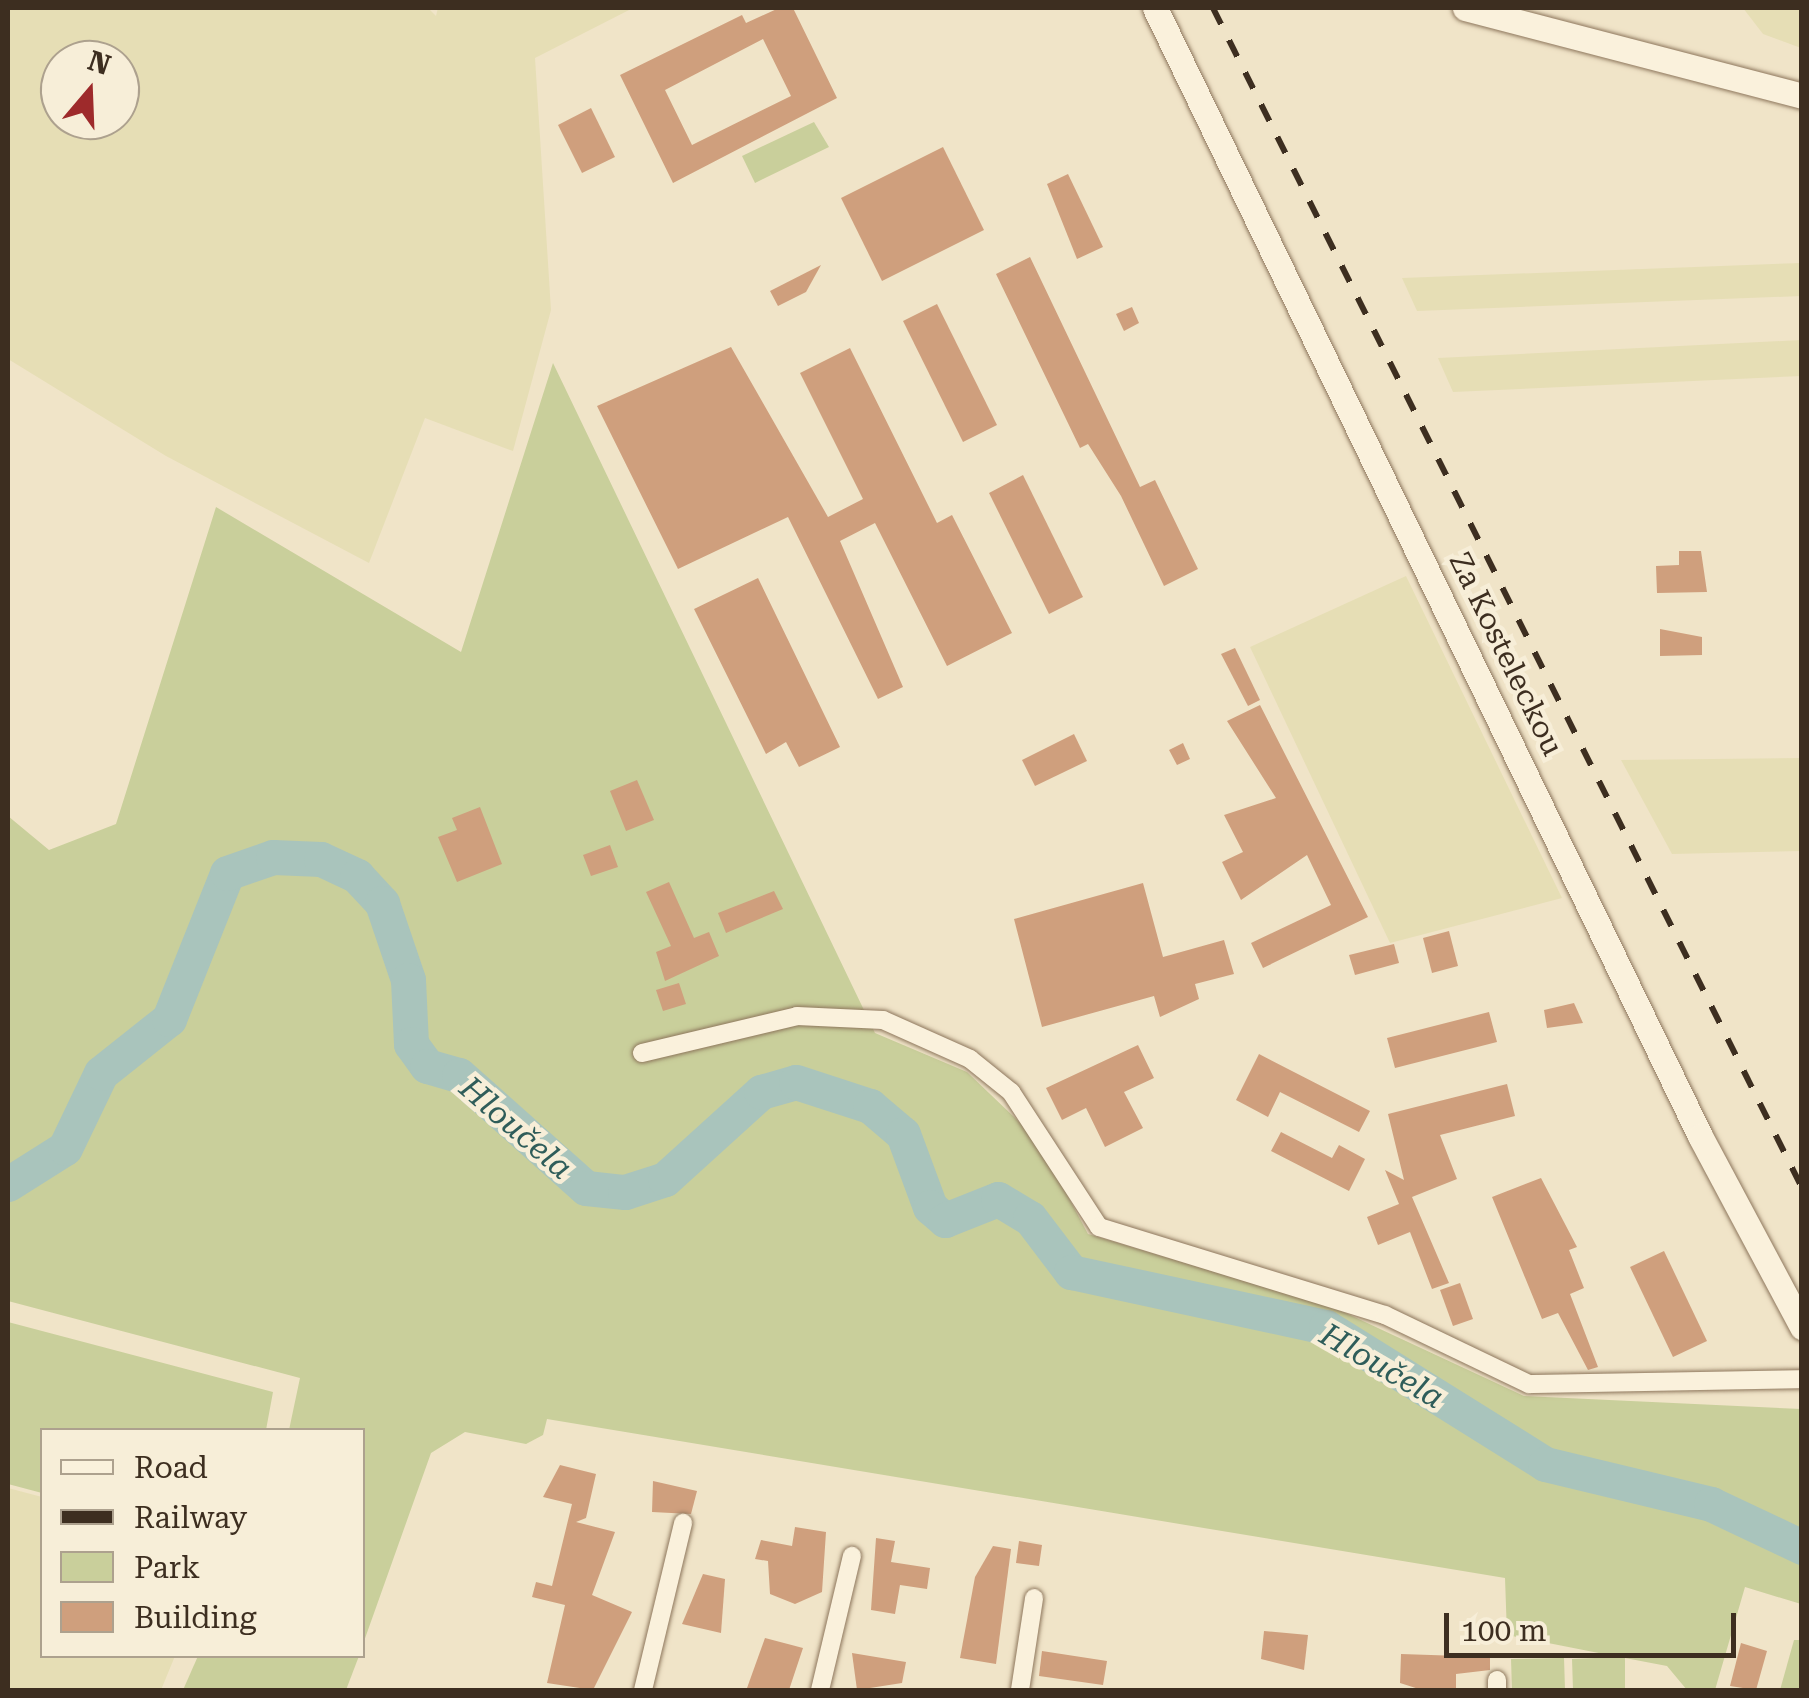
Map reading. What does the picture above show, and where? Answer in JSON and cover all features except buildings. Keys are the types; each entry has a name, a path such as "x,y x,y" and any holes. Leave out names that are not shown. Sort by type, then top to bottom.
{"street":[{"name":"Za Kosteleckou","path":"1156,8 1700,1136 1802,1327"},
{"path":"1464,8 1802,93"},
{"path":"642,1053 797,1016 883,1020 970,1059 1011,1092 1099,1228 1385,1316 1529,1384 1802,1379"},
{"path":"643,1690 683,1523"},
{"path":"820,1690 852,1556"},
{"path":"1020,1690 1034,1598"}],"shaded area":[{"path":"8,8 428,8 436,16 438,8 633,8 535,58 551,310 513,451 425,418 369,563 166,456 8,359"},
{"path":"1743,8 1801,8 1801,48 1763,34"},
{"path":"1801,263 1801,296 1417,311 1402,278"},
{"path":"1801,340 1801,376 1453,392 1438,358"},
{"path":"1406,576 1562,898 1390,943 1250,647"},
{"path":"1801,758 1801,851 1672,854 1621,760"},
{"path":"8,1488 40,1496 40,1658 174,1658 161,1690 8,1690"}],"green space":[{"path":"814,122 829,147 755,183 742,156"},
{"path":"553,363 875,1033 967,1072 1038,1140 1088,1234 1335,1308 1524,1396 1801,1409 1801,1604 1745,1587 1715,1690 1687,1690 1667,1666 1625,1658 1625,1690 1573,1690 1572,1659 1619,1657 1507,1635 1505,1578 547,1419 543,1435 526,1444 465,1432 431,1453 365,1638 365,1428 289,1428 300,1378 8,1301 8,816 49,850 116,824 216,507 461,652"},
{"path":"8,1322 273,1392 266,1428 40,1428 40,1492 8,1484"},
{"path":"1794,1640 1801,1640 1801,1690 1780,1690"},
{"path":"197,1658 358,1658 346,1690 183,1690"},
{"path":"1564,1658 1565,1690 1512,1690 1511,1659"}],"waterway":[{"name":"Hloučela","path":"8,1184 65,1148 101,1073 169,1019 227,873 273,857 321,859 357,876 382,903 408,980 411,1044 427,1066 459,1075 586,1188 625,1192 665,1179 761,1092 796,1082 870,1106 903,1134 930,1207 945,1220 998,1199 1030,1218 1071,1272 1326,1327 1545,1464 1711,1504 1802,1547"}],"railway":[{"path":"1213,8 1802,1188"}]}
